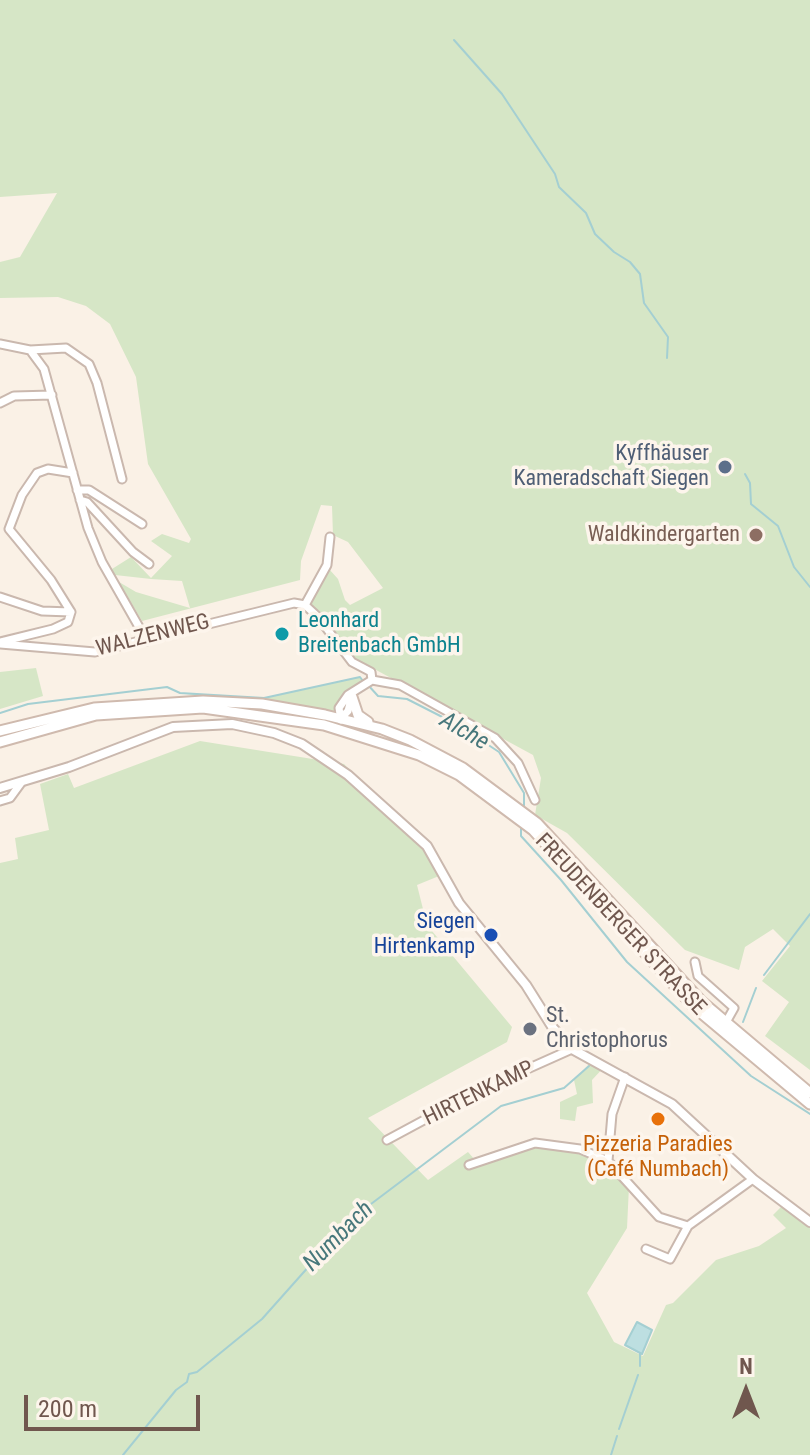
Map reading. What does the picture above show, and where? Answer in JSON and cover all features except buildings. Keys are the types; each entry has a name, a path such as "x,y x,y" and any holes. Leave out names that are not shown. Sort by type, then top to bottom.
{"main road":[{"path":"352,695 362,719 382,729"},
{"name":"FREUDENBERGER STRASSE","path":"0,731 94,708 170,701 262,704 340,724 446,768 522,817 694,1007 810,1104"},
{"name":"FREUDENBERGER STRASSE","path":"0,742 96,715 159,708 232,711 382,729 463,768 572,858 666,964 725,1024 810,1093"}],"street":[{"path":"0,344 30,350 66,348 89,364 100,392 122,479"},
{"path":"30,350 44,369 80,500 102,562 147,641"},
{"path":"0,403 14,396 52,395"},
{"path":"0,643 68,622 71,612 51,580 9,529 22,495 37,473 48,469 73,473"},
{"path":"77,490 89,490 142,524"},
{"path":"80,500 149,564"},
{"path":"330,537 324,574 305,605 352,662 371,672 372,680"},
{"path":"0,597 42,611 71,612"},
{"name":"WALZENWEG","path":"0,643 84,653 147,641 289,603 305,605"},
{"path":"340,724 348,711 352,695 372,680 400,685 495,738 518,763 535,800"},
{"path":"0,788 173,727 232,724 274,733 302,744 348,775 427,846 459,903 517,973 553,1028 572,1049 672,1104 753,1179 810,1222"},
{"path":"0,801 10,798 21,783"},
{"path":"695,962 698,976 734,1008 725,1024"},
{"name":"HIRTENKAMP","path":"387,1140 478,1091 572,1049"},
{"path":"608,1161 612,1119 625,1077"},
{"path":"469,1165 535,1143 580,1149 608,1161 659,1217 688,1226"},
{"path":"646,1249 670,1259 688,1226 753,1179"}],"green space":[{"path":"0,0 810,0 810,1070 765,1036 789,1002 762,981 790,946 773,929 745,947 739,970 685,950 567,833 535,815 541,778 533,755 354,658 324,616 310,605 329,569 338,579 345,600 350,605 383,588 348,542 333,535 332,506 321,505 301,561 300,580 142,621 119,582 136,592 190,608 182,581 115,575 112,569 131,557 151,578 172,556 151,541 162,534 189,543 191,539 148,464 136,377 110,324 86,306 58,297 0,298 0,262 20,257 57,193 0,197"},
{"path":"36,668 43,696 0,709 0,672"},
{"path":"360,677 367,684 339,708 341,718 180,693 264,698"},
{"path":"200,741 344,764 419,842 439,876 417,885 427,925 512,1027 507,1042 368,1118 428,1180 468,1152 475,1160 535,1143 580,1149 608,1161 629,1186 627,1228 587,1293 614,1342 643,1356 666,1305 673,1303 716,1260 759,1246 786,1228 773,1215 781,1207 785,1205 810,1222 810,1455 0,1455 0,863 18,859 15,838 49,830 40,784 68,774 74,788"},
{"path":"593,1060 605,1066 592,1080 593,1103 577,1107 575,1121 560,1119 560,1102 577,1094 574,1080"}],"water":[{"path":"637,1322 652,1330 642,1354 625,1345"}],"waterway":[{"path":"454,40 502,94 555,174 559,187 586,213 595,234 640,274 644,303 668,337 667,358"},
{"path":"745,474 750,483 751,504 778,526 794,567 810,587"},
{"name":"Alche","path":"0,713 28,704 167,687 180,693 264,698 360,677 363,681"},
{"name":"Alche","path":"368,685 378,696 407,699 458,725 499,752 524,793 524,808"},
{"name":"Alche","path":"521,826 521,836 627,962 751,1076 810,1114"},
{"path":"764,975 810,914"},
{"path":"743,1022 756,988"},
{"name":"Numbach","path":"123,1455 176,1390 187,1382 189,1374 197,1372 262,1319 319,1255 341,1241 363,1210 501,1106 564,1088 589,1066"},
{"path":"640,1353 640,1366"},
{"path":"619,1429 638,1375"},
{"path":"611,1455 617,1436"}],"place":[{"name":"Kyffhäuser Kameradschaft Siegen","path":"725,467"},
{"name":"Waldkindergarten","path":"756,535"},
{"name":"Leonhard Breitenbach GmbH","path":"282,634"},
{"name":"Siegen Hirtenkamp","path":"491,935"},
{"name":"St. Christophorus","path":"530,1029"},
{"name":"Pizzeria Paradies (Café Numbach)","path":"658,1119"}]}
